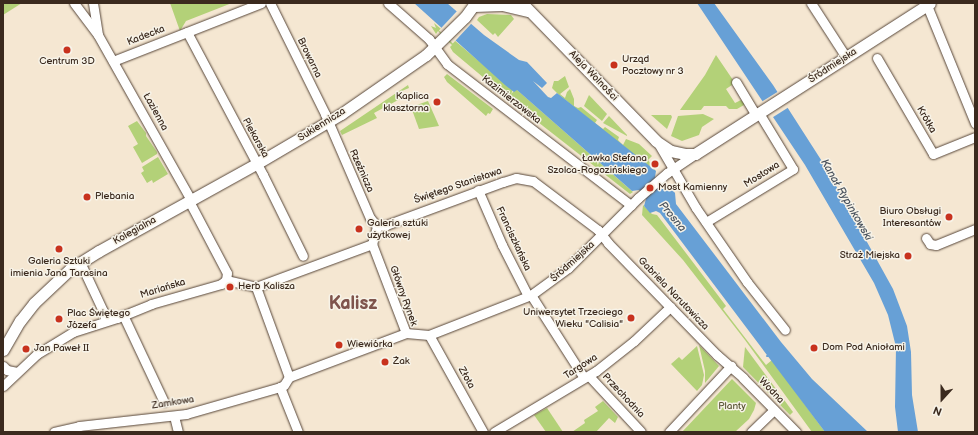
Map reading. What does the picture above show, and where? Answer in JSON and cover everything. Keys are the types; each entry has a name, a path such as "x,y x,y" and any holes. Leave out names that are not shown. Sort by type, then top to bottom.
{"street":[{"name":"Łazienna","path":"74,3 98,35 190,200 227,273 226,280"},
{"name":"Łazienna","path":"93,3 98,35"},
{"path":"187,32 262,3"},
{"name":"Browarna","path":"270,3 327,123"},
{"name":"Kazimierzowska","path":"388,3 429,39 434,48 447,64 631,205"},
{"name":"Aleja Wolności","path":"522,3 656,141 665,148 678,153 695,154"},
{"path":"811,3 846,57"},
{"path":"474,4 502,5 530,11"},
{"name":"Sukiennicza","path":"190,200 327,123 411,66 445,38 465,17 474,4"},
{"path":"928,4 975,123"},
{"name":"Śródmiejska","path":"406,333 429,335 530,295 568,268 642,194 672,169 928,4"},
{"name":"Kadecka","path":"113,61 187,32"},
{"name":"Piekarska","path":"187,32 302,256"},
{"name":"Krótka","path":"877,58 933,154 975,137"},
{"path":"736,82 759,113"},
{"name":"Mostowa","path":"706,222 793,168 759,113"},
{"name":"Rzeźnicza","path":"327,123 370,218 377,226"},
{"name":"Aleja Wolności","path":"656,141 672,169"},
{"path":"672,169 747,282 785,330"},
{"name":"Świętego Stanisława","path":"377,226 386,225 478,190 516,178 533,181 602,235"},
{"name":"Franciszkańska","path":"478,190 502,245 530,295 586,377"},
{"name":"Kolegialna","path":"80,262 190,200"},
{"path":"226,280 256,287 372,244 377,226"},
{"path":"926,238 930,244 936,245 975,229"},
{"name":"Gabriela Narutowicza","path":"602,235 670,308 717,355 731,366"},
{"name":"Główny Rynek","path":"289,377 406,333 372,244"},
{"path":"3,350 20,321 34,303 52,285 80,262 103,311 106,321 64,336 37,354 16,372 3,386"},
{"name":"Mariańska","path":"106,321 151,304 221,284 226,280"},
{"path":"256,287 289,377 284,385 280,387 298,432"},
{"name":"Targowa","path":"494,432 586,377 634,341 670,308"},
{"path":"123,315 164,402"},
{"name":"Złota","path":"429,335 484,432"},
{"path":"3,366 8,370 16,372"},
{"path":"669,432 731,366"},
{"name":"Wodna","path":"731,366 796,432"},
{"name":"Przechodnia","path":"586,377 641,432"},
{"name":"Zamkowa","path":"54,432 79,426 174,416 280,387"},
{"path":"751,432 774,410"},
{"path":"174,416 178,432"}],"green space":[{"path":"3,3 22,3 3,15"},
{"path":"170,3 232,3 186,21 180,31"},
{"path":"487,14 511,15 514,19 498,37 495,33 493,35 477,20 479,17"},
{"path":"434,23 513,90 511,94 516,89 633,192 630,194 520,108 453,52 450,47 452,45 438,31 436,34 431,26 436,28"},
{"path":"716,55 735,83 726,89 735,103 741,100 744,105 737,109 729,109 726,106 704,106 701,110 680,110 705,75"},
{"path":"447,74 493,109 490,114 488,113 486,116 447,82 444,77"},
{"path":"565,76 569,87 560,94 565,98 570,89 574,99 574,106 578,108 581,107 597,120 595,123 603,129 605,127 619,137 618,140 623,145 626,139 639,144 652,156 648,160 656,171 622,146 552,88 554,81 558,81"},
{"path":"408,85 409,88 397,93 400,99 374,113 377,118 342,135 340,131"},
{"path":"589,95 607,114 602,121 584,106"},
{"path":"428,101 439,126 419,129 411,107"},
{"path":"703,114 714,119 702,127 699,135 682,141 671,136 678,116"},
{"path":"651,115 671,115 672,117 667,129"},
{"path":"609,116 627,135 627,136 603,123"},
{"path":"137,121 157,152 157,154 142,163 133,147 138,144 128,126"},
{"path":"158,157 168,174 153,183 152,180 147,183 141,173 144,171 142,167"},
{"path":"643,205 652,214 657,215 726,306 723,309 766,365 772,360 825,432 812,432 745,340 683,260 642,215"},
{"path":"699,345 719,366 705,383 705,371"},
{"path":"697,346 704,375 702,385 697,391 671,364 679,357 682,360"},
{"path":"745,347 793,412 790,415 743,367"},
{"name":"Planty","path":"732,379 756,403 749,419 735,432 682,432"},
{"path":"603,401 618,417 615,423 609,418 596,432 572,432 585,423 584,420 598,411 595,407"},
{"path":"547,408 563,432 546,432 534,415"}],"water":[{"name":"Prosna","path":"414,3 447,3 484,35 519,60 527,62 547,83 542,88 533,81 548,97 551,98 557,93 656,171 655,177 662,186 668,185 675,193 676,204 781,342 812,379 868,432 825,432 660,213 656,211 650,213 644,206 646,199 639,190 632,191 517,90 514,92 505,85"},
{"path":"697,3 714,3 773,85 825,166 893,289 907,326 911,352 912,395 918,432 898,432 895,407 896,347 888,315 874,283 805,165"}],"pier":[{"path":"458,10 472,23 453,43 439,30"},
{"path":"779,91 789,107 770,119 760,103"}],"place":[{"name":"Centrum 3D","path":"67,50"},
{"name":"Urząd Pocztowy nr 3","path":"614,65"},
{"name":"Kaplica klasztorna","path":"437,102"},
{"name":"Ławka Stefana Szolca-Rogozińskiego","path":"655,164"},
{"name":"Most Kamienny","path":"650,188"},
{"name":"Plebania","path":"87,197"},
{"name":"Biuro Obsługi Interesantów","path":"949,217"},
{"name":"Galeria sztuki użytkowej","path":"359,229"},
{"name":"Galeria Sztuki imienia Jana Tarasina","path":"59,249"},
{"name":"Straż Miejska","path":"908,256"},
{"name":"Herb Kalisza","path":"230,287"},
{"name":"Uniwersytet Trzeciego Wieku \"Calisia\"","path":"631,318"},
{"name":"Plac Świętego Józefa","path":"59,319"},
{"name":"Wiewiórka","path":"339,345"},
{"name":"Dom Pod Aniołami","path":"814,348"},
{"name":"Jan Paweł II","path":"26,349"},
{"name":"Żak","path":"385,362"}],"district":[{"name":"Kalisz","path":"353,304"}],"water label":[{"name":"Kanał Rypinkowski","path":"846,200"}]}
